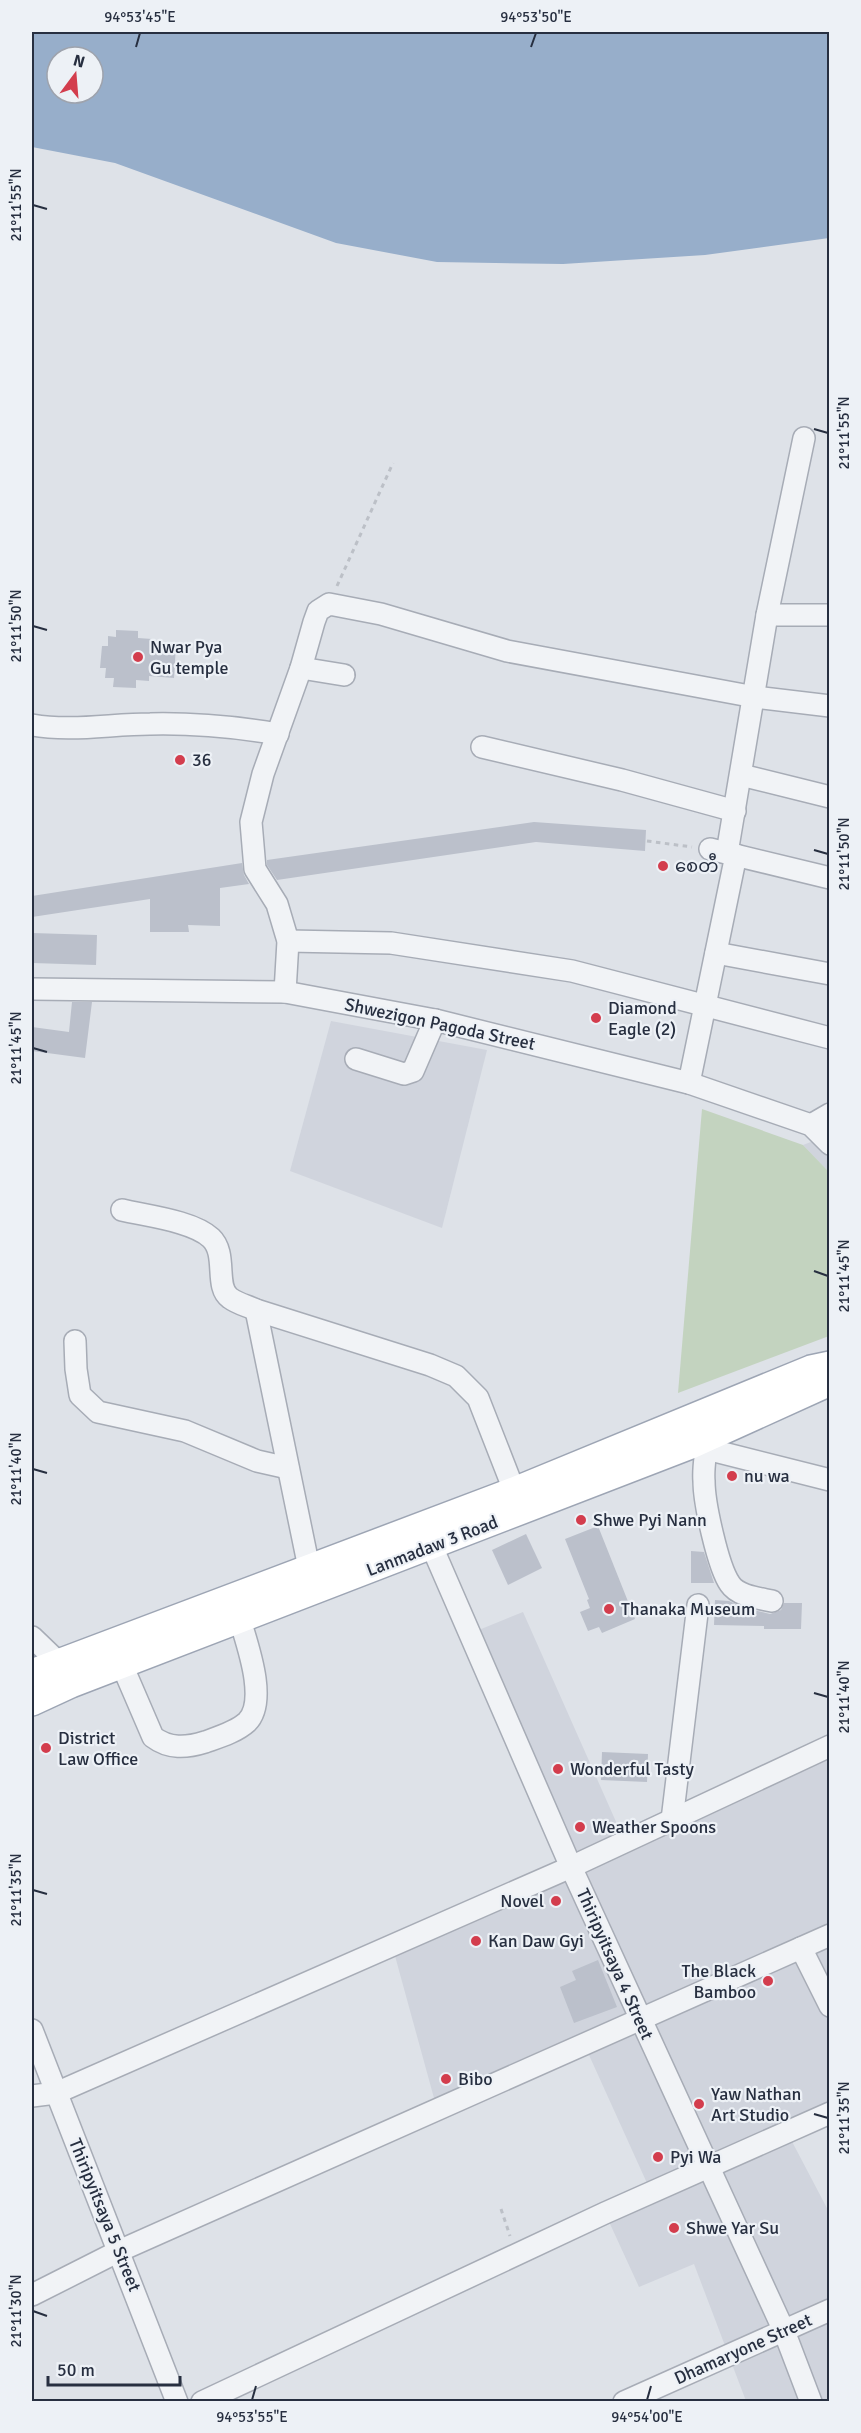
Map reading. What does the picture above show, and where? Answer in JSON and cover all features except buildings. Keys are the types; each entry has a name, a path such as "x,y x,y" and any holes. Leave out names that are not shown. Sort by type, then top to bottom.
{"main road":[{"name":"Lanmadaw 3 Road","path":"32,1673 65,1673 122,1665 240,1620 427,1536 519,1501 812,1369 830,1365"},
{"name":"Lanmadaw 3 Road","path":"519,1501 699,1447 830,1382"},
{"name":"Lanmadaw 3 Road","path":"32,1702 65,1673 309,1568 427,1536"}],"street":[{"path":"689,1083 716,953 724,853 735,811 767,615 804,438"},
{"path":"285,992 288,941 277,904 255,869 251,822 263,774 301,668 318,611 329,604 381,614 507,651 755,698 830,706"},
{"path":"767,615 830,615"},
{"path":"301,668 344,675"},
{"path":"32,725 52,729 152,724 243,728 278,734"},
{"path":"482,747 622,780 735,811"},
{"path":"741,775 830,797"},
{"path":"724,853 830,878"},
{"path":"288,941 391,943 572,971 830,1038"},
{"path":"716,953 830,974"},
{"name":"Shwezigon Pagoda Street","path":"32,988 285,992 435,1020 689,1083 811,1125 830,1144"},
{"path":"356,1059 404,1074 413,1071 435,1020"},
{"path":"811,1125 830,1114"},
{"path":"122,1210 189,1226 203,1232 213,1240 220,1256 222,1289 230,1298 256,1310 430,1365 456,1376 478,1398 519,1501"},
{"path":"256,1310 309,1568"},
{"path":"75,1341 80,1395 98,1412 185,1431 257,1461 288,1468"},
{"path":"772,1601 744,1594 729,1583 718,1553 705,1498 699,1447 830,1480"},
{"name":"Thiripyitsaya 4 Street","path":"427,1536 571,1867 784,2331 811,2402"},
{"path":"672,1820 698,1605"},
{"path":"122,1665 153,1737 162,1744 187,1748 224,1736 246,1722 254,1712 256,1672 240,1620"},
{"path":"32,1637 65,1673"},
{"path":"32,2096 56,2093 571,1867 830,1746"},
{"path":"32,2295 119,2251 830,1935"},
{"path":"801,1948 830,2006"},
{"name":"Thiripyitsaya 5 Street","path":"32,2030 177,2402"},
{"path":"202,2402 517,2254 830,2113"},
{"name":"Dhamaryone Street","path":"624,2402 830,2310"}],"path":[{"path":"329,604 393,463"},
{"path":"646,841 724,853"},
{"path":"501,2209 517,2254"}],"shaded area":[{"path":"331,1021 487,1050 442,1228 290,1171"},
{"path":"829,1135 829,1172 803,1145"},
{"path":"523,1612 625,1842 829,1746 829,2113 787,2132 829,2212 829,2401 746,2401 694,2264 639,2287 605,2213 651,2192 584,2044 437,2109 392,1945 571,1867 469,1634"}],"green space":[{"path":"702,1109 803,1145 829,1172 829,1336 678,1393"}],"water":[{"path":"32,32 829,32 829,238 705,255 563,264 437,262 336,243 115,163 32,147"}],"place":[{"name":"Nwar Pya Gu temple","path":"138,657"},
{"name":"36","path":"180,760"},
{"name":"စေတီ","path":"663,866"},
{"name":"Diamond Eagle (2)","path":"596,1018"},
{"name":"nu wa","path":"732,1476"},
{"name":"Shwe Pyi Nann","path":"581,1520"},
{"name":"Thanaka Museum","path":"609,1609"},
{"name":"District Law Office","path":"46,1748"},
{"name":"Wonderful Tasty","path":"558,1769"},
{"name":"Weather Spoons","path":"580,1827"},
{"name":"Novel","path":"556,1901"},
{"name":"Kan Daw Gyi","path":"476,1941"},
{"name":"The Black Bamboo","path":"768,1981"},
{"name":"Bibo","path":"446,2079"},
{"name":"Yaw Nathan Art Studio","path":"699,2104"},
{"name":"Pyi Wa","path":"658,2157"},
{"name":"Shwe Yar Su","path":"674,2228"}]}
